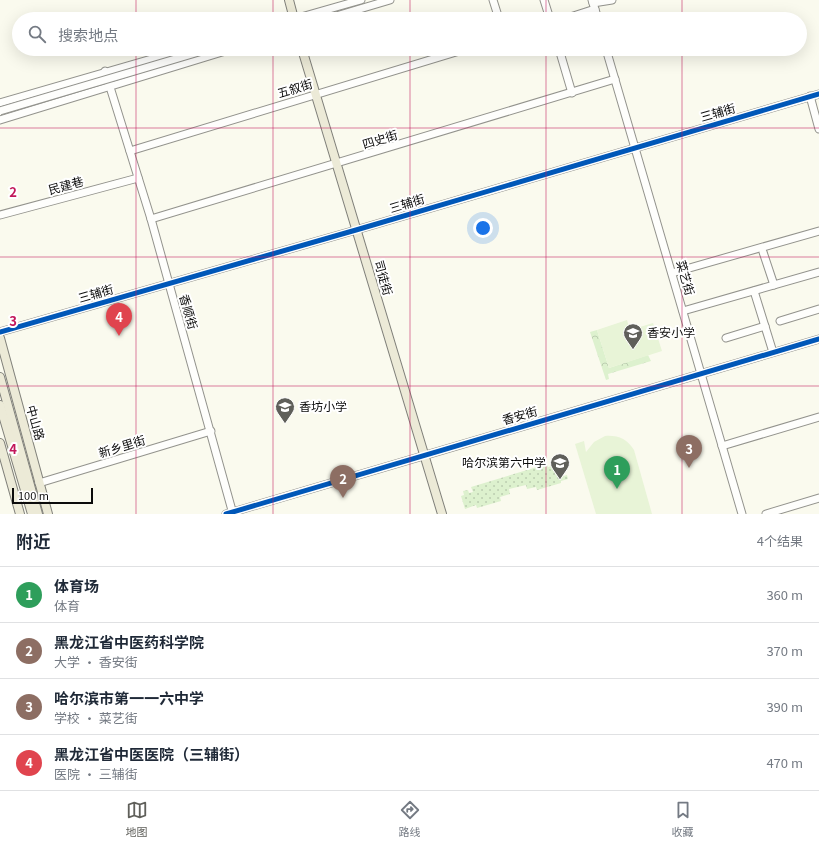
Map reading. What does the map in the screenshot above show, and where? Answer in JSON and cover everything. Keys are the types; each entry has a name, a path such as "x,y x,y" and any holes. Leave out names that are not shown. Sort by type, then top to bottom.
{"main road":[{"path":"289,0 292,12"},
{"name":"司徒街","path":"304,56 423,456 442,514"},
{"name":"中山路","path":"0,338 1,349 48,514"},
{"name":"中山路","path":"0,377 38,514"},
{"path":"0,405 32,514"},
{"path":"0,443 20,514"}],"street":[{"path":"319,12 361,0"},
{"path":"350,12 390,0"},
{"path":"493,0 497,12"},
{"path":"544,0 548,12"},
{"path":"578,12 593,4 612,0"},
{"path":"0,103 160,56"},
{"path":"0,111 185,56"},
{"path":"0,120 209,56"},
{"name":"五叙街","path":"130,151 443,56"},
{"path":"561,56 572,93"},
{"name":"菜艺街","path":"608,56 742,514"},
{"name":"香顺街","path":"105,71 169,283 211,431 231,513"},
{"name":"四史街","path":"150,220 615,79"},
{"name":"三辅街","path":"0,332 356,230 819,94"},
{"path":"810,96 819,129"},
{"name":"民建巷","path":"0,215 138,178"},
{"path":"672,273 819,231"},
{"path":"763,252 774,285"},
{"path":"683,312 819,272"},
{"path":"754,291 772,349"},
{"path":"780,321 819,309"},
{"path":"726,338 765,326"},
{"name":"香安街","path":"231,513 819,339"},
{"path":"722,446 819,417"},
{"name":"新乡里街","path":"39,483 211,431"},
{"path":"766,514 819,498"}],"green space":[{"path":"627,320 630,330 653,323 662,351 609,368 597,330"},
{"path":"597,330 609,368 648,355 651,361 608,374 609,379 606,380 590,332"},
{"path":"605,436 622,438 634,450 652,514 596,514 575,444 584,441 586,452 594,442"},
{"path":"547,464 548,467 557,465 560,477 567,475 568,479 561,481 561,483 537,490 536,487 527,489 526,485 509,489 510,494 500,497 501,501 477,508 476,505 465,509 461,496 464,495 463,491 468,490 469,493 473,492 471,487"}],"cycle path":[{"path":"0,332 356,230 819,94"},
{"path":"226,514 819,339"}],"place":[{"name":"黑龙江省中医医院（三辅街）","path":"119,336"},
{"name":"香安小学","path":"633,350"},
{"name":"香坊小学","path":"285,424"},
{"name":"哈尔滨市第一一六中学","path":"689,468"},
{"name":"哈尔滨第六中学","path":"560,480"},
{"name":"体育场","path":"617,489"},
{"name":"黑龙江省中医药科学院","path":"343,498"}]}
